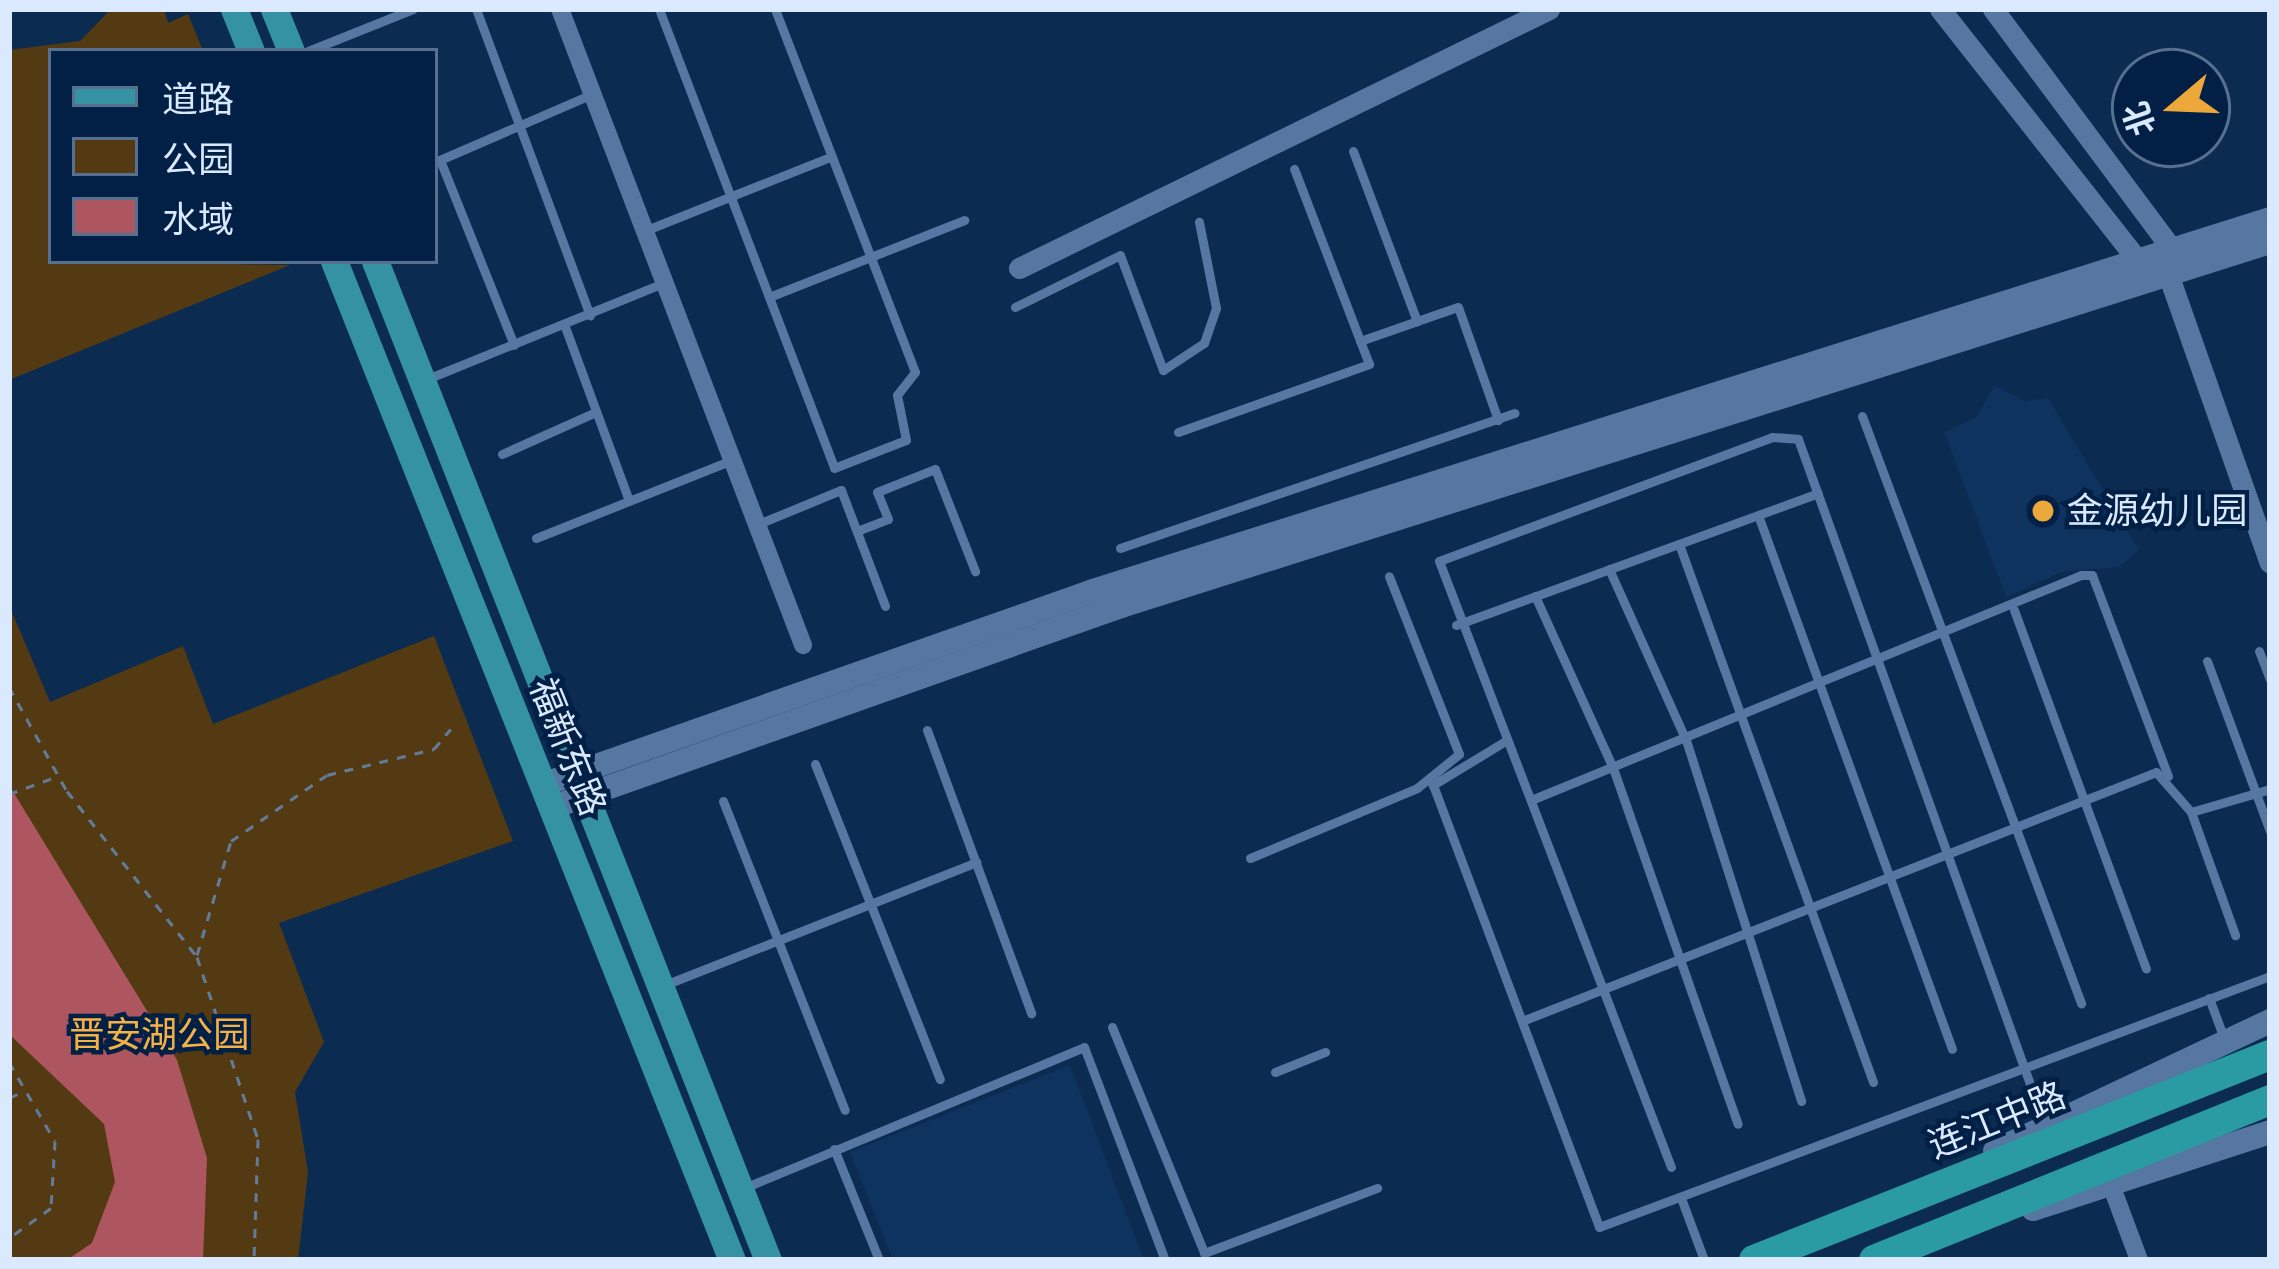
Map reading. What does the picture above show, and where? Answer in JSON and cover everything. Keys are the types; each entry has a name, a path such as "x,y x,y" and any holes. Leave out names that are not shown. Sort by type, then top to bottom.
{"highway":[{"path":"2232,1052 2270,1043"},
{"name":"连江中路","path":"1754,1260 1879,1211 2232,1052 2270,1055"},
{"path":"1886,1255 2267,1111"}],"main road":[{"path":"235,9 250,48"},
{"path":"274,9 290,48"},
{"path":"562,791 2170,261 2270,219"},
{"path":"562,791 1074,597 2129,262 2170,261 2270,242"},
{"name":"福新东路","path":"335,264 562,791 657,988 768,1260"},
{"name":"福新东路","path":"376,264 422,381 562,791 732,1260"},
{"path":"1879,1211 2044,1126 2232,1052 2270,1022"},
{"path":"1886,1255 2110,1185 2267,1111"}],"street":[{"path":"560,9 803,645"},
{"path":"1019,268 1549,9"},
{"path":"1940,9 2129,262"},
{"path":"1993,9 2170,261 2270,562"},
{"path":"2110,1185 2139,1260"}],"lane":[{"path":"316,48 413,9"},
{"path":"476,9 590,315"},
{"path":"658,9 834,467 906,440 897,395 915,372 775,9"},
{"path":"438,160 592,94"},
{"path":"1353,151 1417,321"},
{"path":"644,231 832,156"},
{"path":"438,162 514,345"},
{"path":"1178,432 1369,364 1294,169"},
{"path":"769,297 964,220"},
{"path":"1015,307 1120,256 1163,370 1204,343 1216,308 1199,222"},
{"path":"422,381 664,283"},
{"path":"1360,341 1458,307 1498,420"},
{"path":"564,324 628,498"},
{"path":"502,454 596,412"},
{"path":"1120,548 1515,413"},
{"path":"1862,416 2081,1003"},
{"path":"1671,1167 1508,740 1456,625 1439,561 1772,437 1798,439 2044,1126"},
{"path":"536,538 731,460"},
{"path":"856,531 888,519 878,492 935,470 975,571"},
{"path":"756,525 841,490 885,606"},
{"path":"1456,625 1818,493"},
{"path":"1758,515 1824,686 1952,1049"},
{"path":"1679,544 1749,715 1873,1082"},
{"path":"1609,569 1686,740 1752,932 1801,1101"},
{"path":"1531,800 1945,638 2092,575 2168,776 2191,812 2235,935"},
{"path":"1250,859 1418,788 1459,754 1389,576"},
{"path":"1535,596 1613,768 1738,1124"},
{"path":"2014,610 2146,969"},
{"path":"2259,651 2270,680"},
{"path":"2207,661 2270,831"},
{"path":"927,730 1030,1012"},
{"path":"1508,740 1432,785 1599,1227 2270,976"},
{"path":"815,764 940,1078"},
{"path":"1522,1021 2084,802 2168,776"},
{"path":"2191,812 2270,789"},
{"path":"724,802 844,1110"},
{"path":"657,988 976,862"},
{"path":"2209,998 2232,1052"},
{"path":"1112,1027 1205,1257 1377,1188"},
{"path":"740,1190 1084,1047 1165,1260"},
{"path":"1275,1072 1325,1052"},
{"path":"834,1149 879,1260"},
{"path":"1681,1198 1704,1260"}],"path":[{"path":"9,687 58,776 196,957 258,1139 254,1260"},
{"path":"196,957 232,841 326,775 434,749 451,728"},
{"path":"9,794 58,776"},
{"path":"9,1062 56,1141 50,1208 9,1238"},
{"path":"9,1098 26,1090"}],"shaded area":[{"name":"金源幼儿园","path":"1995,386 2025,401 2048,398 2139,550 2119,567 2061,572 2006,597 1944,432 1975,418"},
{"path":"1070,1065 1144,1260 893,1260 850,1152"}],"green space":[{"path":"111,9 164,9 168,23 188,14 202,48 48,48 48,264 290,265 9,380 9,50 80,41"},
{"name":"晋安湖公园","path":"9,605 50,702 183,646 213,724 434,636 513,841 279,923 324,1042 295,1092 308,1172 298,1260 9,1260"}],"water":[{"path":"9,785 177,1060 207,1158 203,1260 67,1260 92,1243 115,1182 104,1124 9,1034"}],"place":[{"name":"金源幼儿园","path":"2043,511"}]}
